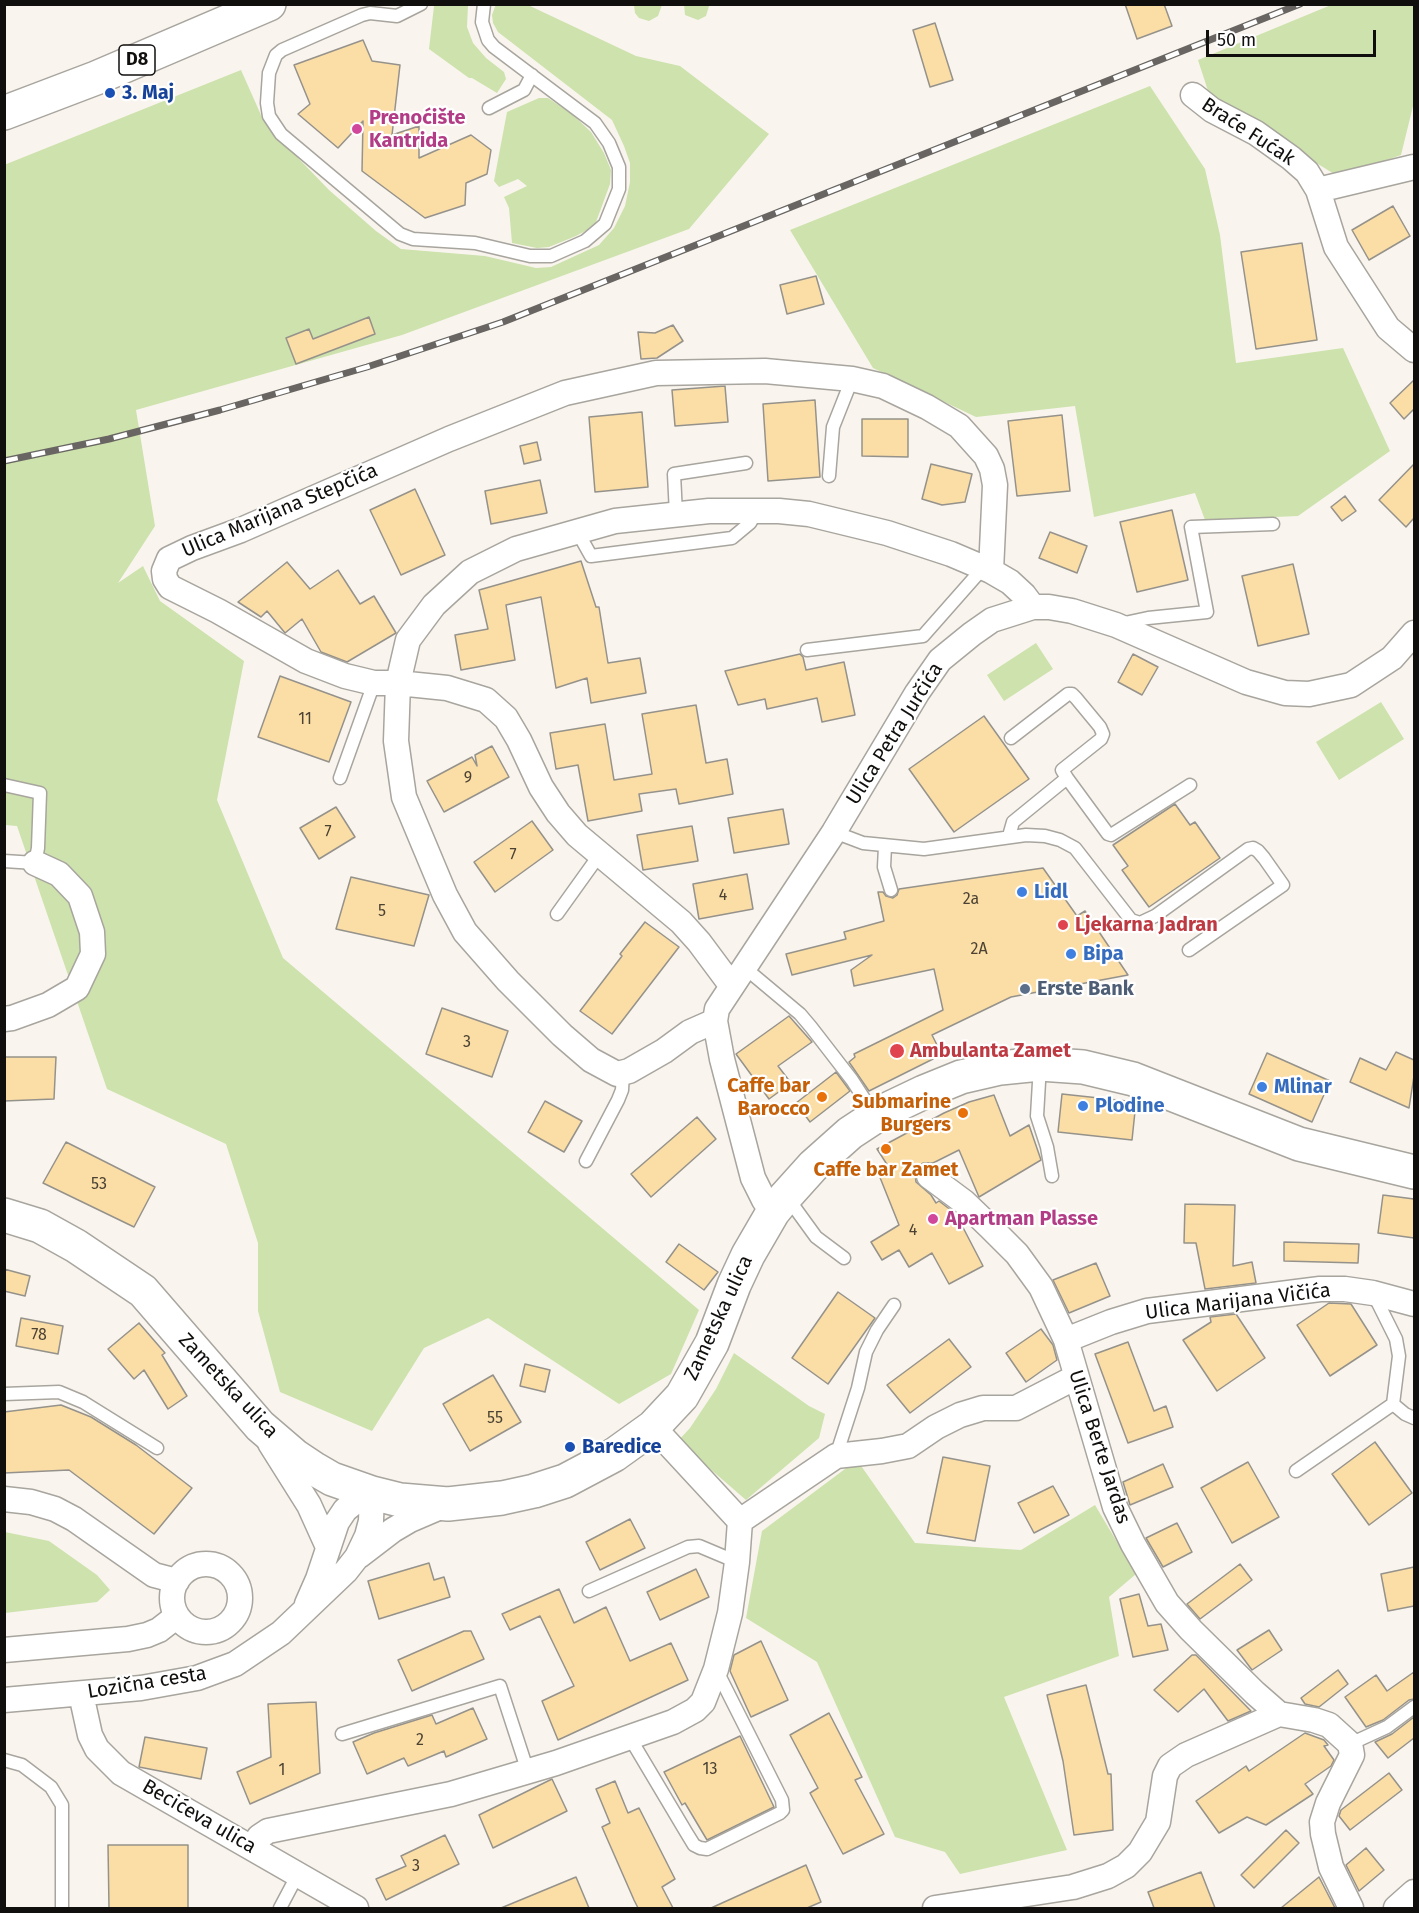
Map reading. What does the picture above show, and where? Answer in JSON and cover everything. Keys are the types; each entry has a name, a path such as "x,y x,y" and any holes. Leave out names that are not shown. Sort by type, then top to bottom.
{"main road":[{"name":"D8","path":"4,113 96,78 269,4"},
{"name":"Zametska ulica","path":"4,1215 49,1231 76,1246 143,1291 260,1426 313,1468 332,1479 372,1493 400,1500 448,1504 502,1498 565,1481 614,1455 653,1427 682,1396 707,1352 748,1254 780,1204 832,1147 876,1116 961,1077 1000,1068 1040,1064 1083,1067 1133,1079 1299,1144 1414,1172"}],"street":[{"name":"Braće Fućak","path":"1193,95 1212,110 1256,133 1292,158 1307,172 1318,190 1336,247 1388,328 1414,350"},
{"path":"1318,190 1414,167"},
{"name":"Ulica Marijana Stepčića","path":"738,976 699,942 681,922 577,835 558,813 541,787 506,718 486,700 447,688 374,683 345,676 306,661 218,611 170,587 165,579 164,571 169,559 449,439 565,393 656,373 765,371 852,379 883,386 927,407 959,426 986,456 992,469 995,485 987,569"},
{"path":"780,1204 764,1200 753,1178 722,1059 715,1022 690,1032 664,1051 617,1074 599,1065 562,1035 508,981 465,932 446,895 404,797 396,741 398,683 408,640 434,605 470,572 516,549 615,520 709,511 809,514 887,532 987,569 1010,582 1033,607"},
{"name":"Ulica Petra Jurčića","path":"715,1022 717,1009 834,832 917,693 940,660 972,633 992,620 1033,607 1072,611 1116,625 1246,682 1285,693 1309,694 1351,685 1392,658 1414,633"},
{"path":"4,1019 48,1005 77,988 93,954 92,932 80,896 59,874 35,863"},
{"name":"Ulica Berte Jardas","path":"929,1176 964,1202 1017,1254 1041,1287 1066,1340 1114,1507 1150,1575 1167,1603 1191,1630 1255,1694 1279,1714"},
{"name":"Ulica Marijana Vičića","path":"1066,1340 1146,1311 1320,1289 1345,1289 1373,1293 1414,1304"},
{"path":"740,1521 836,1456 908,1446 936,1427 960,1415 983,1408 1016,1408 1076,1377"},
{"path":"260,1426 309,1505 328,1547"},
{"path":"253,1848 259,1837 268,1831 451,1794 528,1772 630,1738 673,1722 695,1710 707,1695 730,1613 740,1521 653,1427"},
{"name":"Lozična cesta","path":"4,1701 181,1682 235,1664 281,1633 334,1584 357,1557 371,1521 372,1493 345,1510 337,1522 318,1579 305,1609"},
{"path":"4,1499 31,1502 55,1509 74,1519 153,1575 177,1581"},
{"path":"357,1557 410,1520 448,1504"},
{"path":"204,1564 215,1565 225,1569 233,1577 240,1597 233,1618 225,1626 205,1632 194,1630 177,1616 172,1598 177,1581 184,1572 204,1564"},
{"path":"4,1650 128,1639 159,1630 177,1616"},
{"name":"Becićeva ulica","path":"81,1694 90,1735 97,1749 121,1773 356,1908"},
{"path":"935,1908 1092,1882 1126,1866 1151,1835 1158,1822 1165,1776 1170,1766 1186,1755 1279,1714 1329,1725 1350,1744 1352,1755 1328,1803 1322,1822 1331,1867 1351,1908"},
{"path":"1396,1908 1414,1892"}],"lane":[{"path":"421,4 397,16 370,13 362,15 291,45 276,55 272,63 267,90 269,116 281,134 400,234 413,239 476,243 542,257 575,247 598,232 605,224 619,189 619,167 616,157 595,123 488,40 482,22 484,4"},
{"path":"489,108 524,90 532,75"},
{"path":"830,476 833,427 852,379"},
{"path":"676,514 674,474 746,463"},
{"path":"577,531 591,556 732,538 750,523 757,511"},
{"path":"1116,625 1148,618 1207,612 1191,527 1273,524"},
{"path":"807,650 923,636 987,569"},
{"path":"340,778 374,683"},
{"path":"1011,738 1068,694 1072,694 1100,727 1103,734 1101,739 1062,770 1111,835 1190,785"},
{"path":"1009,836 1013,822 1023,812 1067,778"},
{"path":"4,785 40,793 38,848 35,863 4,861"},
{"path":"834,832 863,843 924,849 963,845 1009,836 1045,836 1060,840 1075,848 1131,920 1140,923 1155,916 1248,849 1253,848 1258,851 1283,885 1189,950"},
{"path":"885,846 884,867 891,890"},
{"path":"557,915 600,854"},
{"path":"738,976 800,1014 852,1080 876,1116"},
{"path":"1040,1064 1037,1116 1047,1147 1052,1176"},
{"path":"586,1161 618,1100 622,1089 623,1072"},
{"path":"780,1204 844,1258"},
{"path":"1296,1471 1393,1404 1399,1356 1396,1339 1373,1293"},
{"path":"836,1456 858,1388 866,1352 877,1330 894,1305"},
{"path":"4,1394 59,1392 83,1402 157,1448"},
{"path":"1393,1404 1414,1418"},
{"path":"589,1591 688,1547 699,1546 737,1562"},
{"path":"630,1738 694,1845 707,1848 780,1813 783,1810 782,1800 716,1669"},
{"path":"342,1734 500,1686 528,1772"},
{"path":"1350,1744 1387,1727 1414,1707"},
{"path":"4,1760 21,1765 51,1786 62,1805 62,1908"},
{"path":"280,1908 298,1874"}],"green space":[{"path":"440,4 468,5 467,27 473,43 486,58 504,72 506,79 497,93 469,78 429,49 434,6"},
{"path":"496,4 528,5 636,56 680,66 769,134 689,229 402,335 136,410 155,526 118,583 143,566 160,601 244,661 217,800 283,958 699,1310 671,1374 619,1404 488,1318 424,1348 372,1431 280,1392 258,1311 258,1243 226,1144 107,1089 17,826 5,825 4,165 241,70 261,115 272,131 329,190 376,231 401,249 485,256 536,268 551,267 599,245 614,228 625,206 630,182 630,163 612,120 498,32 492,15"},
{"path":"634,4 662,5 658,16 649,21 639,18 635,13"},
{"path":"684,4 709,6 706,16 698,20 685,15"},
{"path":"1331,5 1414,5 1414,102 1401,155 1339,177 1210,97 1198,60"},
{"path":"1150,86 1205,169 1220,235 1236,363 1343,348 1390,451 1298,516 1205,520 1195,493 1094,517 1075,406 976,417 873,368 790,230"},
{"path":"539,98 548,98 572,114 591,132 611,170 610,184 596,222 576,236 549,247 537,248 512,243 509,208 504,197 527,186 518,179 499,187 494,181 507,112"},
{"path":"1036,643 1053,669 1004,701 987,675"},
{"path":"1381,702 1404,739 1339,780 1316,742"},
{"path":"734,1353 809,1406 825,1414 819,1438 746,1500 678,1441 690,1428 716,1389"},
{"path":"857,1460 915,1543 1021,1550 1095,1505 1136,1574 1109,1597 1119,1656 1004,1697 1067,1850 960,1874 945,1852 895,1837 817,1662 746,1618 762,1531"},
{"path":"5,1532 49,1541 97,1575 110,1590 97,1602 5,1613"}],"building":[{"path":"1125,4 1164,4 1172,26 1137,39"},
{"path":"935,23 953,80 930,87 913,30"},
{"name":"Prenoćište Kantrida","path":"363,40 372,61 400,65 392,135 419,126 419,158 471,135 491,150 487,174 466,183 465,205 425,218 362,171 363,121 338,148 298,114 310,104 294,65"},
{"path":"1393,206 1410,236 1369,260 1352,230"},
{"path":"1302,243 1317,340 1256,349 1241,252"},
{"path":"816,276 824,304 787,314 780,285"},
{"path":"369,317 375,334 296,364 286,338 309,329 313,339"},
{"path":"673,325 683,341 657,358 641,359 638,332 655,333"},
{"path":"1414,380 1414,409 1404,419 1390,403"},
{"path":"725,386 728,422 675,426 672,390"},
{"path":"815,400 820,477 768,481 763,404"},
{"path":"642,412 648,487 595,492 589,417"},
{"path":"1062,415 1070,491 1017,496 1008,421"},
{"path":"862,419 908,419 908,457 862,456"},
{"path":"537,442 541,460 524,464 520,446"},
{"path":"931,464 972,474 965,502 942,505 922,499"},
{"path":"1414,464 1414,518 1406,527 1379,500"},
{"path":"540,480 547,513 491,524 485,491"},
{"path":"415,489 445,555 401,575 370,510"},
{"path":"1345,496 1356,511 1342,521 1331,507"},
{"path":"1172,510 1188,580 1137,592 1120,522"},
{"path":"1050,532 1087,546 1077,573 1039,558"},
{"path":"581,561 596,607 599,607 608,663 640,658 646,693 591,703 587,678 556,688 541,597 506,605 515,660 461,670 455,635 488,629 479,590"},
{"path":"287,562 310,589 338,570 360,604 374,596 396,633 347,662 321,652 302,619 285,633 267,611 261,617 238,602"},
{"path":"1293,564 1309,634 1258,646 1242,576"},
{"path":"800,654 806,670 844,662 855,715 822,722 817,698 767,709 765,699 738,705 725,671"},
{"path":"1133,654 1158,667 1142,695 1118,682"},
{"path":"280,676 351,702 329,762 258,737"},
{"path":"696,705 706,763 727,759 733,794 679,804 676,789 639,794 642,811 588,821 578,765 556,769 550,733 605,724 614,780 652,774 642,714"},
{"path":"984,716 1029,779 954,832 909,769"},
{"path":"492,746 509,777 444,812 427,781 472,757 477,766 475,755"},
{"path":"1175,804 1190,825 1195,822 1220,858 1149,907 1122,870 1128,866 1113,845"},
{"path":"336,807 355,837 319,859 300,828"},
{"path":"783,809 789,844 734,853 728,818"},
{"path":"532,821 553,850 495,892 474,862"},
{"path":"692,826 698,861 643,870 637,835"},
{"path":"1043,868 1077,916 1085,911 1128,975 1011,997 932,1035 939,1049 930,1054 933,1059 869,1091 849,1062 855,1057 854,1054 943,1010 934,969 854,986 851,970 872,955 792,975 786,954 846,939 844,932 884,921 878,892 883,892 886,896 893,898 899,889"},
{"path":"747,874 753,909 699,919 693,884"},
{"path":"351,877 429,895 414,946 336,929"},
{"path":"645,922 679,947 612,1034 580,1011"},
{"path":"442,1008 508,1031 492,1077 426,1054"},
{"path":"789,1016 812,1042 778,1066 791,1083 769,1099 736,1054"},
{"path":"1396,1052 1414,1060 1409,1108 1350,1082 1360,1058 1386,1070"},
{"path":"1267,1053 1330,1081 1312,1122 1249,1094"},
{"path":"4,1057 56,1057 54,1099 4,1101"},
{"name":"Caffe bar Barocco","path":"836,1072 850,1091 810,1122 796,1103"},
{"path":"1062,1094 1136,1102 1132,1140 1058,1132"},
{"path":"994,1095 1010,1136 1029,1125 1041,1160 979,1197 959,1150 933,1163 923,1163 917,1168 915,1175 916,1182 931,1195 936,1203 939,1201 956,1214 983,1266 949,1284 932,1253 909,1267 899,1250 882,1260 871,1242 899,1225 879,1175 888,1166 877,1149 944,1113 969,1102"},
{"path":"545,1101 582,1121 564,1152 528,1132"},
{"path":"697,1117 716,1139 651,1197 631,1174"},
{"path":"66,1142 155,1187 134,1227 43,1183"},
{"path":"1383,1195 1414,1199 1414,1238 1378,1233"},
{"path":"1185,1204 1235,1205 1233,1266 1252,1262 1256,1283 1205,1289 1196,1243 1184,1243"},
{"path":"1284,1242 1359,1244 1358,1263 1284,1261"},
{"path":"679,1244 718,1272 704,1290 666,1262"},
{"path":"1096,1263 1110,1296 1069,1313 1053,1280"},
{"path":"4,1269 30,1276 25,1296 4,1291"},
{"path":"838,1292 875,1318 828,1384 792,1358"},
{"path":"1329,1303 1351,1304 1377,1345 1330,1376 1297,1325"},
{"path":"1236,1314 1265,1358 1217,1391 1183,1340 1211,1322 1210,1317"},
{"path":"21,1318 63,1326 58,1354 16,1346"},
{"path":"139,1323 165,1353 162,1355 187,1396 168,1409 144,1370 134,1379 108,1349"},
{"path":"1041,1329 1053,1345 1057,1360 1026,1382 1006,1353"},
{"path":"949,1339 971,1367 910,1413 887,1385"},
{"path":"1128,1342 1154,1411 1166,1406 1173,1427 1128,1443 1095,1354"},
{"path":"525,1364 550,1370 545,1392 520,1386"},
{"path":"493,1375 521,1422 470,1451 443,1404"},
{"path":"61,1405 91,1417 136,1445 192,1488 154,1534 69,1470 4,1473 4,1412"},
{"path":"1375,1442 1412,1493 1369,1525 1332,1474"},
{"path":"943,1457 990,1466 975,1541 927,1533"},
{"path":"1248,1462 1279,1517 1232,1543 1201,1488"},
{"path":"1163,1464 1173,1487 1130,1505 1123,1482"},
{"path":"1053,1486 1069,1515 1034,1533 1018,1503"},
{"path":"630,1519 645,1548 600,1570 586,1542"},
{"path":"1177,1523 1192,1552 1163,1567 1146,1538"},
{"path":"429,1563 434,1580 444,1577 450,1597 379,1619 368,1581"},
{"path":"1240,1564 1252,1580 1200,1619 1187,1604"},
{"path":"1414,1567 1414,1606 1388,1611 1381,1574"},
{"path":"696,1569 709,1597 660,1620 647,1592"},
{"path":"559,1589 574,1623 606,1607 630,1661 671,1643 688,1680 558,1740 542,1701 574,1686 540,1616 510,1630 502,1614"},
{"path":"1139,1594 1148,1626 1161,1624 1168,1650 1133,1657 1120,1599"},
{"path":"1269,1630 1282,1650 1252,1670 1237,1650"},
{"path":"464,1631 471,1631 484,1659 412,1691 398,1660"},
{"path":"761,1641 788,1700 751,1717 730,1671 734,1655"},
{"path":"1192,1655 1196,1655 1251,1711 1228,1721 1204,1689 1178,1712 1154,1690"},
{"path":"1338,1670 1348,1684 1319,1707 1305,1704 1301,1698"},
{"path":"1414,1672 1414,1699 1409,1700 1383,1720 1366,1727 1345,1697 1376,1675 1387,1691"},
{"path":"1086,1685 1108,1774 1111,1774 1113,1830 1074,1835 1063,1761 1047,1695"},
{"path":"316,1702 320,1773 250,1804 237,1772 271,1757 268,1704"},
{"path":"473,1708 487,1739 446,1757 444,1751 408,1766 404,1758 367,1774 353,1742 432,1715 436,1724"},
{"path":"829,1713 862,1777 855,1780 884,1834 843,1854 810,1793 818,1788 790,1735"},
{"path":"1414,1717 1414,1738 1388,1758 1375,1742 1392,1734"},
{"path":"1305,1733 1324,1740 1328,1745 1324,1746 1334,1760 1331,1766 1305,1784 1313,1794 1266,1825 1247,1817 1219,1833 1196,1801 1246,1766 1249,1771"},
{"path":"740,1736 774,1807 707,1840 685,1803 682,1805 664,1772"},
{"path":"145,1737 207,1748 201,1779 139,1767"},
{"path":"1389,1773 1402,1790 1350,1830 1339,1816 1341,1810"},
{"path":"552,1779 567,1811 493,1848 479,1815"},
{"path":"615,1781 628,1813 639,1808 675,1879 662,1887 673,1908 638,1908 634,1900 602,1827 610,1823 596,1789"},
{"path":"1286,1830 1299,1843 1254,1888 1241,1875"},
{"path":"445,1835 459,1864 386,1900 376,1879 406,1866 401,1856"},
{"path":"108,1845 188,1845 188,1908 109,1908"},
{"path":"1366,1848 1384,1870 1359,1891 1346,1865"},
{"path":"806,1865 821,1902 807,1908 711,1908"},
{"path":"1201,1872 1215,1908 1154,1908 1148,1892"},
{"path":"576,1877 589,1908 501,1908"},
{"path":"1319,1877 1335,1908 1281,1908"}],"railway":[{"path":"4,461 109,439 220,410 367,367 503,322 1300,4"}],"place":[{"name":"3. Maj","path":"110,93"},
{"name":"Prenoćište Kantrida","path":"357,129"},
{"name":"Lidl","path":"1022,892"},
{"name":"Ljekarna Jadran","path":"1063,925"},
{"name":"Bipa","path":"1071,954"},
{"name":"Erste Bank","path":"1025,989"},
{"name":"Ambulanta Zamet","path":"897,1051"},
{"name":"Mlinar","path":"1262,1087"},
{"name":"Caffe bar Barocco","path":"822,1097"},
{"name":"Plodine","path":"1083,1106"},
{"name":"Submarine Burgers","path":"963,1113"},
{"name":"Caffe bar Zamet","path":"886,1149"},
{"name":"Apartman Plasse","path":"933,1219"},
{"name":"Baredice","path":"570,1447"}]}
